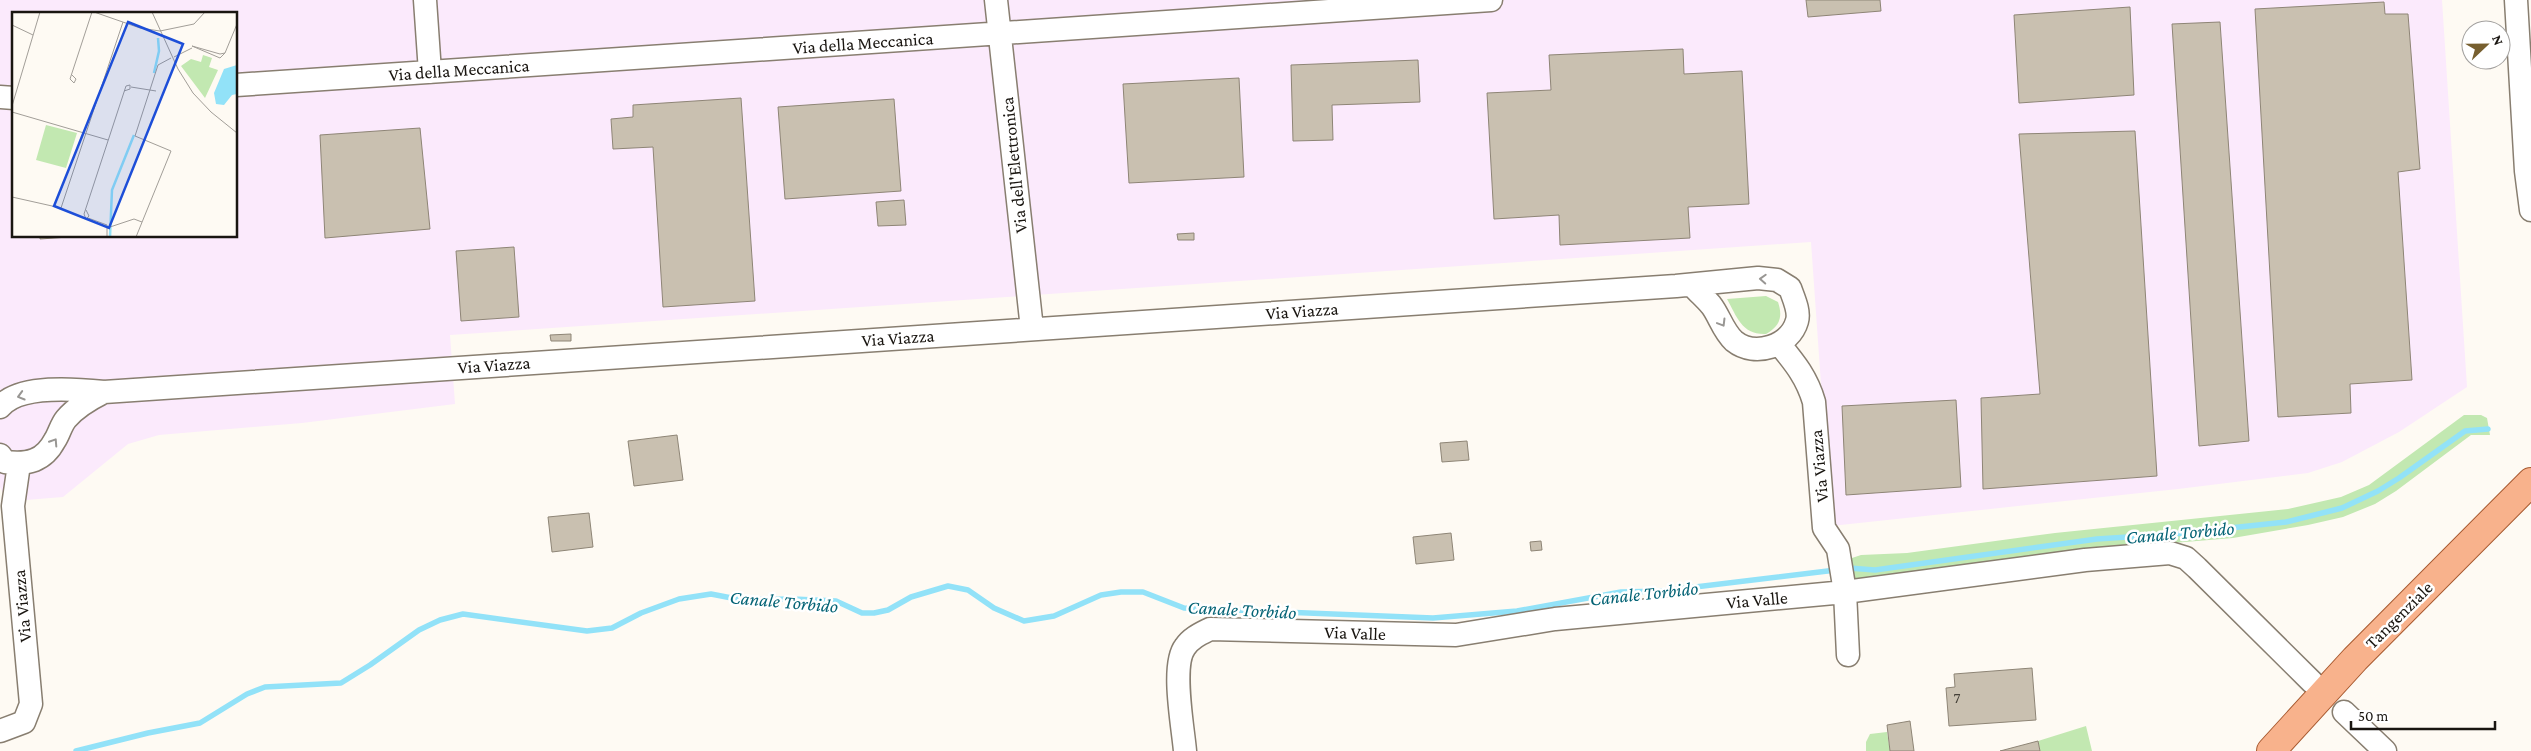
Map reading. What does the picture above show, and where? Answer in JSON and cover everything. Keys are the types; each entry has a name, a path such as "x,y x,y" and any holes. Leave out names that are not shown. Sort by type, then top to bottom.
{"main road":[{"name":"Tangenziale","path":"2271,751 2355,659 2531,482"}],"street":[{"path":"425,0 430,72"},
{"name":"Via dell'Elettronica","path":"996,0 1032,329"},
{"name":"Via della Meccanica","path":"238,84 1490,0"},
{"path":"2516,0 2526,171 2531,210"},
{"name":"Via Viazza","path":"0,408 6,400 37,391 73,388 104,392 1692,285 1758,278 1776,280 1790,288 1797,307 1798,320 1791,335 1780,345 1798,366 1809,384 1814,402 1824,528 1838,549 1845,592 1848,655"},
{"path":"1692,285 1711,305 1734,341 1747,347 1762,348 1780,345"},
{"name":"Via Viazza","path":"0,731 24,722 31,704 9,459 40,459 54,444 66,420 84,403 104,392"},
{"name":"Via Valle","path":"1185,751 1178,663 1184,648 1195,636 1210,629 1456,635 1555,619 1845,592 2085,560 2170,553 2186,558 2312,682"},
{"path":"2344,712 2384,751"}],"shaded area":[{"path":"0,0 2442,0 2467,387 2399,432 2342,462 2308,473 2178,489 1831,526 1811,242 450,335 455,404 302,423 159,435 128,444 63,497 26,500 3,493 0,487"}],"green space":[{"path":"1766,296 1778,302 1780,317 1774,328 1766,334 1758,334 1741,324 1727,299"},
{"path":"2464,415 2481,415 2487,418 2490,435 2471,435 2396,491 2375,504 2343,517 2233,538 2089,550 1856,580 1850,577 1848,562 1852,558 1861,555 1907,553 2055,533 2288,509 2341,497 2369,485"},
{"path":"2086,726 2092,751 2040,751 2038,741"},
{"path":"1887,732 1890,751 1866,751 1866,742 1870,734"}],"building":[{"path":"1806,0 1880,0 1881,11 1808,17"},
{"path":"2384,2 2385,14 2408,14 2420,169 2398,172 2412,380 2350,384 2351,413 2278,417 2255,9"},
{"path":"2130,7 2134,95 2019,103 2014,15"},
{"path":"2220,22 2249,441 2199,446 2172,24"},
{"path":"1683,49 1684,74 1742,71 1749,204 1688,207 1690,238 1560,245 1559,215 1494,219 1487,93 1551,90 1549,55"},
{"path":"1418,60 1420,102 1332,105 1333,140 1293,141 1291,65"},
{"path":"1239,78 1244,177 1129,183 1123,84"},
{"path":"741,98 755,301 663,307 653,147 613,149 611,119 633,117 633,105"},
{"path":"894,99 901,191 785,199 778,107"},
{"path":"420,128 430,229 325,238 320,135"},
{"path":"2135,131 2157,476 1983,489 1981,398 2040,394 2019,134"},
{"path":"904,200 906,225 878,226 876,202"},
{"path":"1194,233 1194,240 1178,240 1177,234"},
{"path":"514,247 519,317 461,321 456,251"},
{"path":"571,334 571,341 551,341 550,335"},
{"path":"1956,400 1961,487 1846,495 1842,406"},
{"path":"677,435 683,480 634,486 628,441"},
{"path":"1467,441 1469,460 1442,462 1440,443"},
{"path":"589,513 593,547 552,552 548,517"},
{"path":"1451,533 1454,560 1416,564 1413,537"},
{"path":"1541,541 1542,550 1531,551 1530,542"},
{"path":"2032,668 2036,720 1949,726 1946,688 1955,687 1954,674"},
{"path":"1910,721 1914,751 1890,751 1887,725"},
{"path":"2038,741 2040,751 2000,751"}],"waterway":[{"name":"Canale Torbido","path":"1849,568 1875,570 2097,539 2174,534 2286,522 2342,508 2378,491 2399,478 2465,431 2488,429"},
{"name":"Canale Torbido","path":"76,751 148,733 200,723 247,694 265,687 341,683 419,630 440,620 463,614 587,631 612,628 641,613 679,599 711,594 742,600 793,599 836,601 862,613 874,613 888,610 911,597 948,586 968,590 994,608 1024,621 1054,616 1101,595 1121,592 1143,592 1184,608 1433,618 1517,611 1621,592 1662,591 1836,570"}]}
